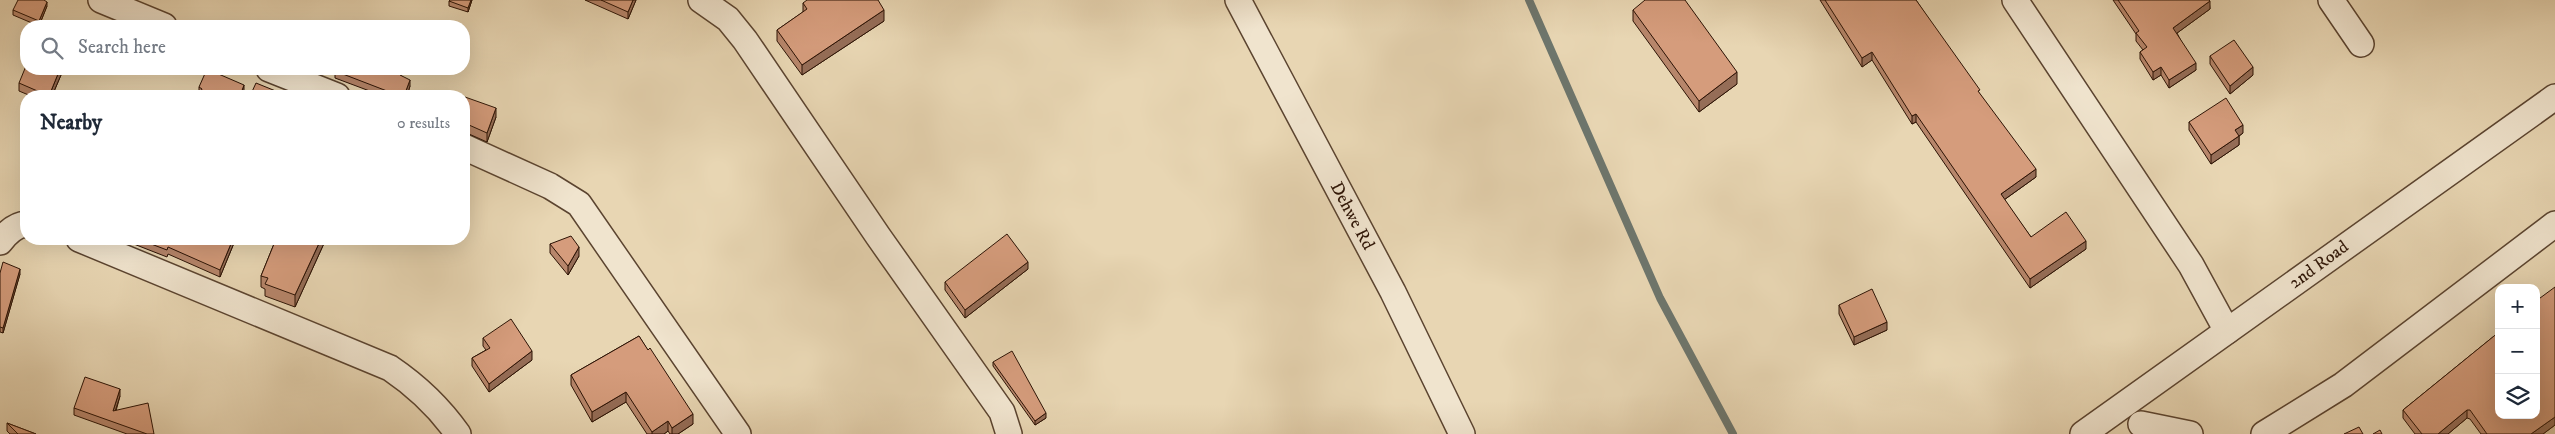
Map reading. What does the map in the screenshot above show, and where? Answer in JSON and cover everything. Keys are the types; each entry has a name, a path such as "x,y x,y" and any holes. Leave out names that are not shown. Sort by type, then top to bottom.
{"street":[{"path":"101,0 149,20"},
{"path":"701,0 728,19 745,40 878,236 1002,412 1009,434"},
{"name":"Dehwe Rd","path":"1238,0 1393,292 1462,434"},
{"path":"2015,0 2191,265 2228,331"},
{"path":"2331,0 2361,44"},
{"path":"284,75 322,90"},
{"name":"2nd Road","path":"2083,434 2139,421 2228,331 2555,97"},
{"path":"470,150 550,186 579,204 738,434"},
{"path":"2264,434 2343,385 2555,224"},
{"path":"0,242 6,234 20,226"},
{"path":"93,245 390,368 416,385 441,410 458,434"},
{"path":"2139,421 2190,434"}],"building":[{"path":"18,0 44,0 47,2 39,20 13,10"},
{"path":"450,0 471,0 468,8"},
{"path":"601,0 633,0 628,12"},
{"path":"807,0 878,0 884,10 802,65 777,30 807,9 803,3"},
{"path":"1645,0 1685,0 1737,72 1699,101 1633,10"},
{"path":"1825,0 1916,0 1980,90 1978,91 2036,169 2001,194 2031,237 2066,212 2086,241 2030,279 1916,114 1912,116 1872,52 1862,58"},
{"path":"2118,0 2209,0 2173,28 2196,63 2169,80 2161,67 2153,72 2140,52 2147,47 2136,33 2139,31"},
{"path":"2234,40 2253,67 2230,86 2210,56"},
{"path":"22,75 58,75 51,90 35,90 19,83"},
{"path":"204,75 221,75 244,85 242,90 202,90 199,87"},
{"path":"345,75 400,75 410,80 406,90 384,90"},
{"path":"256,83 273,90 253,90"},
{"path":"2226,98 2243,125 2235,130 2239,136 2211,155 2189,122"},
{"path":"470,99 496,108 487,133 470,125"},
{"path":"1007,234 1028,262 965,310 945,282"},
{"path":"571,236 579,247 568,266 550,244"},
{"path":"154,245 230,245 220,270 168,247 167,250"},
{"path":"274,245 318,245 295,295 265,284 268,278 261,276"},
{"path":"3,262 20,269 3,328 0,327 0,273"},
{"path":"2555,287 2555,417 2531,434 2487,434 2470,410 2467,410 2438,434 2422,434 2403,410 2495,335 2495,419 2540,419 2540,298"},
{"path":"1872,289 1887,322 1854,337 1839,305"},
{"path":"511,319 532,351 489,384 472,358 490,348 483,338"},
{"path":"639,336 648,350 650,348 693,414 672,428 668,421 652,432 626,392 592,412 571,375"},
{"path":"1012,351 1046,413 1035,421 993,362"},
{"path":"85,377 120,389 113,411 148,403 154,434 147,434 74,408"},
{"path":"7,423 36,434 18,434"},
{"path":"2359,427 2363,434 2344,434"},
{"path":"2380,430 2382,434 2373,434"}],"waterway":[{"path":"1529,0 1660,298 1733,434"}]}
